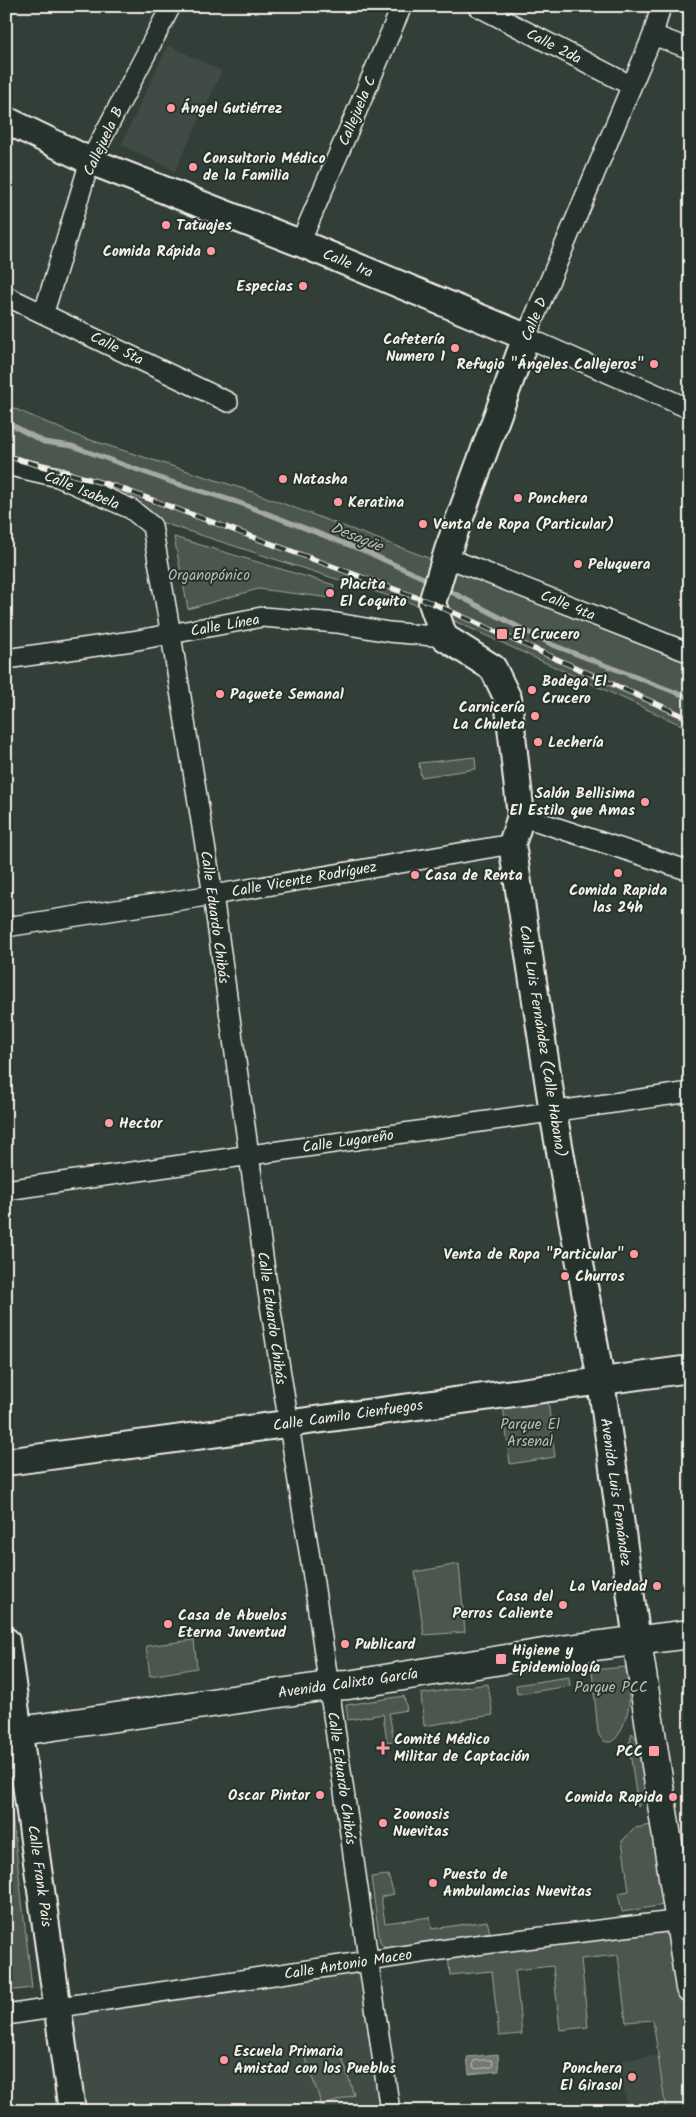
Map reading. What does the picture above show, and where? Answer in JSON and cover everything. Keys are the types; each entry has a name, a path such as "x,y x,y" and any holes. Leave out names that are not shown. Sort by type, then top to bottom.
{"main road":[{"name":"Avenida Calixto García","path":"13,1732 328,1686 348,1685 562,1650 690,1634"},
{"name":"Avenida Luis Fernández","path":"637,1640 685,1920 690,1988"}],"street":[{"name":"Callejuela B","path":"44,312 90,161 171,6"},
{"name":"Callejuela C","path":"300,244 402,6"},
{"name":"Calle 2da","path":"477,6 630,85"},
{"name":"Calle D","path":"444,637 432,602 444,563 526,337 630,85 653,35 661,6"},
{"path":"653,35 690,49"},
{"name":"Calle 1ra","path":"6,120 90,161 300,244 526,337 690,410"},
{"name":"Calle 5ta","path":"6,296 44,312 228,402"},
{"name":"Calle Isabela","path":"6,465 58,477 131,509 152,526"},
{"name":"Calle Eduardo Chibás","path":"152,526 172,634 212,895 248,1156 314,1583 390,2111"},
{"name":"Calle 4ta","path":"444,563 690,654"},
{"name":"Calle Línea","path":"6,659 172,634 262,617 337,623 389,632 444,637"},
{"name":"Calle Luis Fernández (Calle Habana)","path":"444,637 493,668 508,699 520,816 512,844 553,1112 601,1381"},
{"path":"520,816 690,871"},
{"name":"Calle Vicente Rodríguez","path":"6,927 212,895 512,844"},
{"name":"Calle Lugareño","path":"6,1190 690,1092"},
{"name":"Calle Camilo Cienfuegos","path":"6,1462 690,1369"},
{"name":"Avenida Luis Fernández","path":"601,1381 637,1640"},
{"name":"Calle Frank Pais","path":"6,1641 13,1732 58,2008 72,2111"},
{"name":"Calle Antonio Maceo","path":"6,2015 468,1946 685,1920"}],"shaded area":[{"name":"Ángel Gutiérrez","path":"168,45 222,71 175,171 121,145"},
{"name":"Escuela Primaria Amistad con los Pueblos","path":"368,1961 390,2111 72,2111 58,2008"},
{"path":"658,2055 666,2111 627,2111 620,2061"}],"green space":[{"path":"6,405 78,436 247,490 690,656 690,729 426,608 160,522 6,459"},
{"name":"Organopónico","path":"174,537 334,585 331,598 258,589 188,609"},
{"path":"475,757 476,769 421,777 419,763"},
{"name":"Parque El Arsenal","path":"502,1396 548,1401 555,1457 510,1464"},
{"path":"459,1564 465,1632 424,1635 415,1572"},
{"path":"194,1640 197,1668 150,1676 146,1646"},
{"name":"Parque PCC","path":"626,1667 629,1706 617,1737 613,1741 607,1742 602,1739 598,1732 592,1670"},
{"path":"569,1677 570,1686 517,1694 516,1685"},
{"path":"488,1684 493,1715 424,1726 421,1694"},
{"path":"404,1696 407,1710 389,1713 394,1741 387,1742 383,1714 348,1720 346,1705"},
{"path":"632,1733 640,1743 647,1799 638,1807 629,1745"},
{"path":"6,1762 32,1988 6,1991"},
{"path":"651,1825 664,1905 622,1912 618,1893 629,1891 622,1841 635,1828"},
{"path":"388,1875 394,1894 381,1897 385,1923 430,1917 432,1929 487,1921 490,1932 388,1950 380,1943 371,1877"},
{"path":"673,1926 690,2040 690,2111 666,2111 653,2020 626,2022 618,1955 581,1959 588,2027 560,2030 553,1966 515,1970 522,2034 499,2036 492,1971 450,1975 448,1956"},
{"path":"338,2045 354,2095 322,2106 305,2056"}],"water":[{"path":"498,2054 499,2071 469,2074 467,2057"}],"waterway":[{"name":"Desagüe","path":"6,422 44,442 72,446 171,482 237,502 367,552 430,581"},
{"name":"Desagüe","path":"444,588 553,645 690,698"}],"railway":[{"path":"6,456 117,487 432,603 690,719"}],"place":[{"name":"Ángel Gutiérrez","path":"171,108"},
{"name":"Consultorio Médico de la Familia","path":"193,167"},
{"name":"Tatuajes","path":"166,225"},
{"name":"Comida Rápida","path":"211,251"},
{"name":"Especias","path":"303,286"},
{"name":"Cafetería Numero 1","path":"455,348"},
{"name":"Refugio \"Ángeles Callejeros\"","path":"654,364"},
{"name":"Natasha","path":"283,479"},
{"name":"Ponchera","path":"518,498"},
{"name":"Keratina","path":"338,502"},
{"name":"Venta de Ropa (Particular)","path":"423,524"},
{"name":"Peluquera","path":"578,564"},
{"name":"Placita El Coquito","path":"330,593"},
{"name":"El Crucero","path":"502,634"},
{"name":"Bodega El Crucero","path":"532,690"},
{"name":"Paquete Semanal","path":"220,694"},
{"name":"Carnicería La Chuleta","path":"535,716"},
{"name":"Lechería","path":"538,742"},
{"name":"Salón Bellisima El Estilo que Amas","path":"645,802"},
{"name":"Comida Rapida las 24h","path":"618,873"},
{"name":"Casa de Renta","path":"415,875"},
{"name":"Hector","path":"109,1123"},
{"name":"Venta de Ropa \"Particular\"","path":"634,1254"},
{"name":"Churros","path":"565,1276"},
{"name":"La Variedad","path":"657,1586"},
{"name":"Casa del Perros Caliente","path":"563,1605"},
{"name":"Casa de Abuelos Eterna Juventud","path":"168,1624"},
{"name":"Publicard","path":"345,1644"},
{"name":"Higiene y Epidemiología","path":"501,1659"},
{"name":"Comité Médico Militar de Captación","path":"383,1748"},
{"name":"PCC","path":"654,1751"},
{"name":"Oscar Pintor","path":"320,1795"},
{"name":"Comida Rapida","path":"673,1797"},
{"name":"Zoonosis Nuevitas","path":"383,1823"},
{"name":"Puesto de Ambulamcias Nuevitas","path":"433,1883"},
{"name":"Escuela Primaria Amistad con los Pueblos","path":"224,2060"},
{"name":"Ponchera El Girasol","path":"632,2077"}]}
